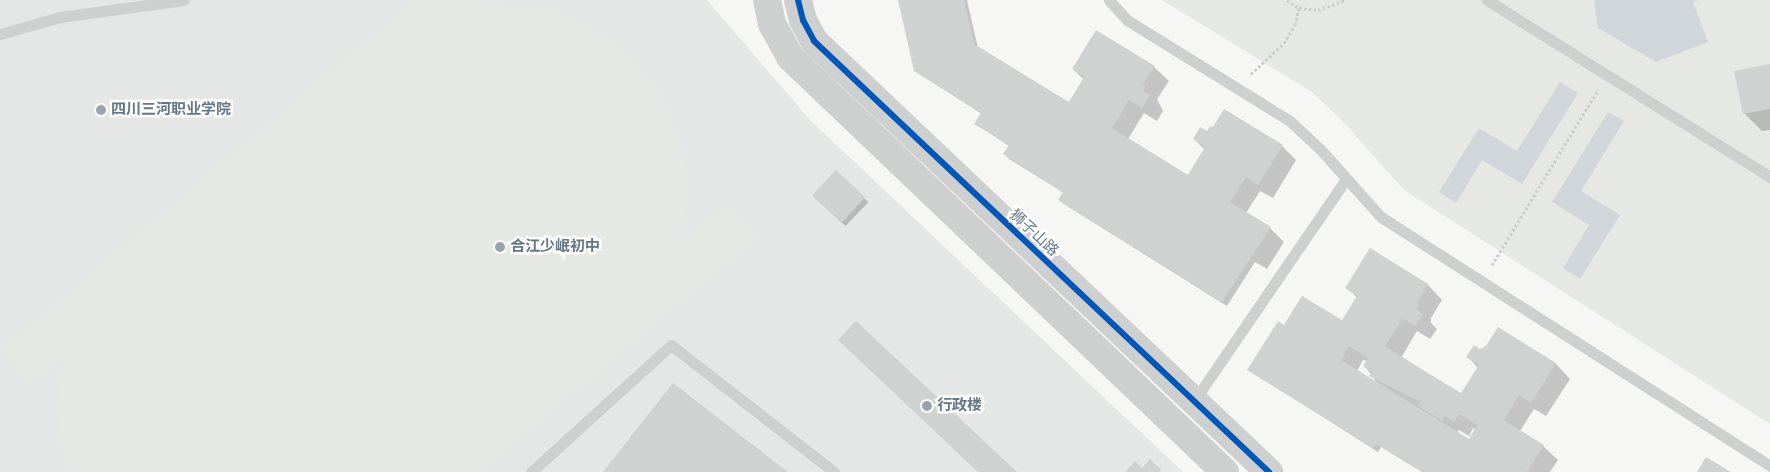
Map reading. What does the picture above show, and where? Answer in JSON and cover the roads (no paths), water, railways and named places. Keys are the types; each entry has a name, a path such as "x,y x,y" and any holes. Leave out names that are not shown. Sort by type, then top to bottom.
{"street":[{"path":"768,0 772,24 790,57 1225,472"},
{"name":"狮子山路","path":"798,0 803,20 814,41 1194,401 1259,469"}],"lane":[{"path":"0,34 60,18 184,0"},
{"path":"1109,0 1127,20 1290,121 1381,217 1770,466"},
{"path":"1487,0 1770,177"},
{"path":"1194,401 1346,179"},
{"path":"531,472 671,345 834,472"}],"place":[{"name":"四川三河职业学院","path":"101,110"},
{"name":"合江少岷初中","path":"500,247"},
{"name":"行政楼","path":"927,406"}]}
